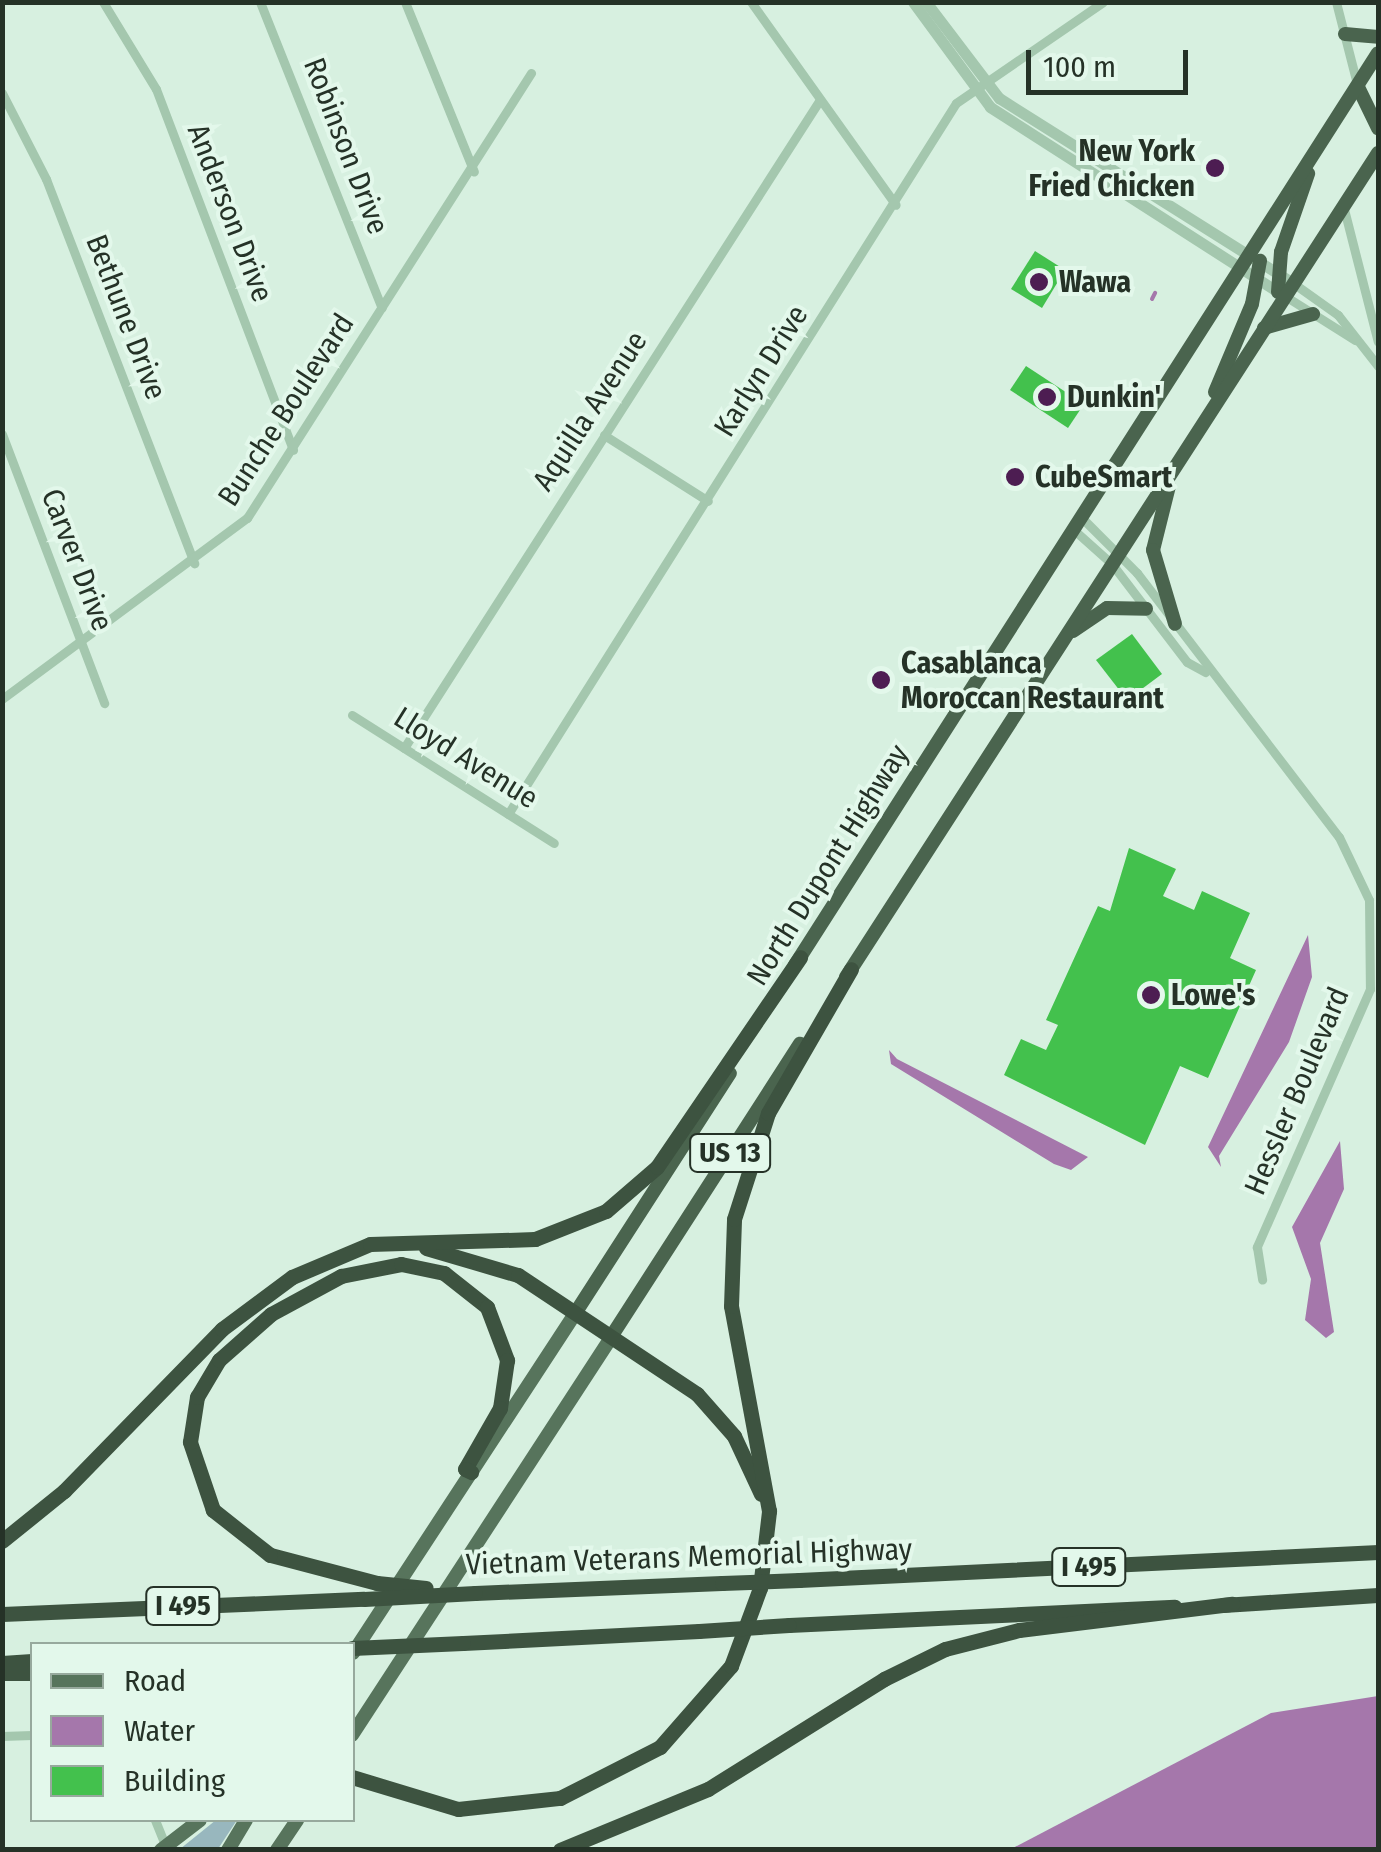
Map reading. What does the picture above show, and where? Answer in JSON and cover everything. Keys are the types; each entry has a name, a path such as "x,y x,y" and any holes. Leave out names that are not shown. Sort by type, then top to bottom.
{"highway":[{"path":"1345,34 1378,37"},
{"name":"North Dupont Highway","path":"576,1312 1078,524 1243,270 1255,259 1378,52"},
{"path":"1358,86 1378,128"},
{"name":"US 13","path":"611,1338 1264,328 1284,286 1378,153"},
{"path":"1284,286 1310,164"},
{"path":"1198,430 1257,279 1255,259"},
{"path":"1264,328 1314,314"},
{"path":"1175,624 1153,550 1178,462"},
{"path":"1064,637 1107,608 1146,608"},
{"path":"2,1541 64,1491 222,1329 319,1263 380,1243 536,1239 606,1211 658,1167 800,958"},
{"path":"360,1781 420,1802 491,1810 560,1798 624,1771 681,1729 730,1666 767,1546 767,1481 732,1306 732,1232 768,1114 852,969"},
{"path":"319,1263 380,1250 454,1252 508,1270 576,1312 697,1394 728,1426 757,1481 767,1546"},
{"path":"470,1472 465,1470 500,1408 507,1360 487,1307 444,1273 401,1264 341,1276 270,1314 219,1360 197,1397 190,1442 213,1510 282,1560 377,1582 475,1594"},
{"name":"Vietnam Veterans Memorial Highway","path":"2,1614 1378,1552"},
{"name":"I 495","path":"355,1651 1378,1595"},
{"path":"560,1850 708,1790 884,1678 945,1650 1018,1630 1232,1604"},
{"path":"2,1663 30,1661"},
{"path":"2,1673 30,1673"}],"main road":[{"name":"North Dupont Highway","path":"355,1646 576,1312"},
{"name":"US 13","path":"355,1730 611,1338"},
{"path":"164,1848 197,1822"},
{"path":"228,1850 245,1822"},
{"path":"277,1850 298,1822"},
{"path":"289,1850 299,1822"}],"street":[{"name":"Anderson Drive","path":"104,2 156,89 293,450"},
{"name":"Robinson Drive","path":"260,2 382,308"},
{"path":"405,2 474,172"},
{"path":"752,2 896,205"},
{"path":"913,2 980,88 1257,279 1284,286 1338,315 1378,366"},
{"path":"926,2 980,88 1255,259 1314,314 1357,342"},
{"name":"Karlyn Drive","path":"508,814 896,205 947,115 1088,7 1103,2"},
{"path":"1336,2 1358,86"},
{"name":"Bunche Boulevard","path":"2,700 194,563 248,518 474,172 532,73"},
{"name":"Bethune Drive","path":"2,93 46,178 194,563"},
{"name":"Aquilla Avenue","path":"404,748 820,100"},
{"path":"1342,204 1378,342"},
{"name":"Carver Drive","path":"2,434 104,703"},
{"path":"604,435 708,501"},
{"name":"Hessler Boulevard","path":"1078,524 1175,624 1207,674 1339,837 1360,874 1373,921 1370,989 1257,1247 1262,1280"},
{"name":"Hessler Boulevard","path":"1115,559 1187,662 1207,674"},
{"name":"Lloyd Avenue","path":"352,715 554,843"},
{"path":"2,1736 30,1735"},
{"path":"156,1822 164,1848"}],"shaded area":[{"path":"214,1822 236,1822 218,1849 180,1849"}],"water":[{"path":"1308,935 1312,977 1289,1042 1219,1156 1221,1167 1208,1147"},
{"path":"889,1050 897,1059 1088,1157 1071,1170 1054,1164 891,1064"},
{"path":"1340,1141 1344,1189 1320,1243 1334,1332 1326,1338 1305,1320 1311,1279 1292,1227"},
{"path":"1378,1696 1378,1849 1011,1849 1271,1713"}],"building":[{"name":"Wawa","path":"1035,251 1065,270 1042,308 1011,289"},
{"name":"Dunkin'","path":"1026,366 1084,404 1068,428 1010,390"},
{"path":"1132,634 1162,674 1127,700 1096,660"},
{"name":"Lowe's","path":"1129,848 1176,869 1163,896 1194,910 1202,891 1250,913 1230,958 1256,970 1208,1078 1180,1066 1145,1145 1004,1075 1021,1039 1046,1050 1058,1025 1046,1020 1098,906 1110,911"}],"waterway":[{"path":"1152,299 1155,293"}],"place":[{"name":"New York Fried Chicken","path":"1215,168"},
{"name":"Wawa","path":"1039,282"},
{"name":"Dunkin'","path":"1047,397"},
{"name":"CubeSmart","path":"1015,477"},
{"name":"Casablanca Moroccan Restaurant","path":"881,680"},
{"name":"Lowe's","path":"1151,995"}]}
